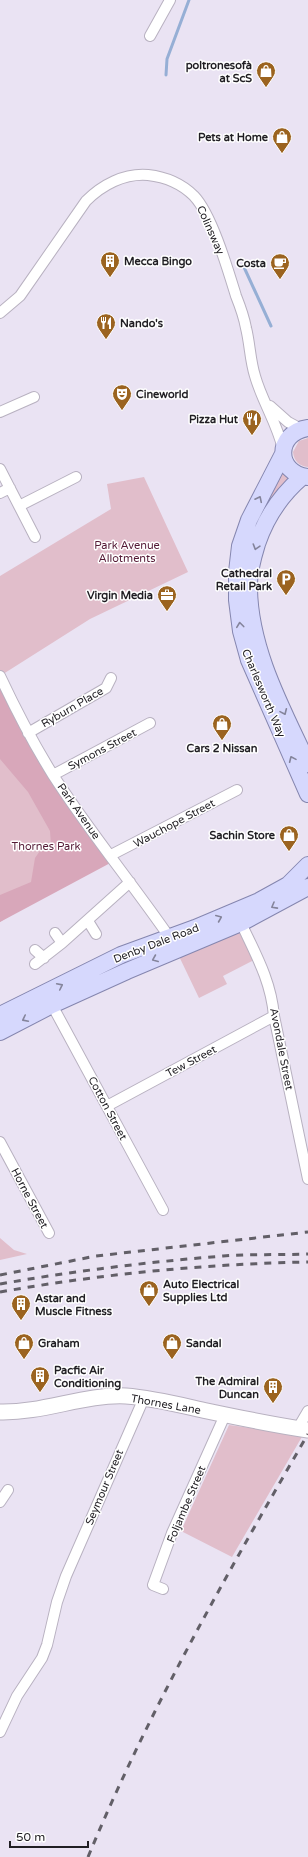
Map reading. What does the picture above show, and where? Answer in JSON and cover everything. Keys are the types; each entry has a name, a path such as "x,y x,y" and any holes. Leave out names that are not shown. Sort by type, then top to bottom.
{"main road":[{"name":"Charlesworth Way","path":"304,429 293,433 288,438 283,452 249,520 240,546 237,572 237,600 241,631 249,660 308,794"},
{"path":"283,452 289,469 295,474 305,477"},
{"name":"Charlesworth Way","path":"305,477 284,494 271,512 262,529 255,552 249,587 250,608 257,643 267,674 308,764"},
{"name":"Denby Dale Road","path":"0,1015 121,955 170,938 259,900 288,885 308,865"},
{"name":"Denby Dale Road","path":"0,1032 52,1005 127,971 241,924 308,887"}],"street":[{"path":"150,36 170,0"},
{"name":"Colinsway","path":"0,313 20,296 86,201 96,191 123,178 140,175 154,176 176,181 202,206 218,244 246,326 255,376 279,432 283,452"},
{"path":"0,412 34,397"},
{"name":"Colinsway","path":"265,401 288,422 304,429"},
{"path":"0,469 34,537"},
{"path":"19,506 76,477"},
{"path":"0,493 10,488"},
{"name":"Park Avenue","path":"0,676 28,733 53,775 170,938"},
{"name":"Ryburn Place","path":"28,733 106,688 112,678"},
{"name":"Symons Street","path":"53,775 150,723"},
{"name":"Wauchope Street","path":"111,856 237,790"},
{"path":"35,950 39,961 88,921 130,882"},
{"path":"88,921 96,934"},
{"name":"Avondale Street","path":"241,924 267,979 273,996 274,1016 308,1179"},
{"path":"55,933 62,943"},
{"name":"Cotton Street","path":"52,1005 164,1210"},
{"name":"Tew Street","path":"107,1106 274,1016"},
{"name":"Horne Street","path":"0,1142 49,1233"},
{"name":"Thornes Lane","path":"0,1412 44,1409 88,1399 124,1396 144,1398 303,1429"},
{"name":"Seymour Street","path":"0,1732 13,1703 35,1671 45,1652 57,1602 66,1576 144,1398"},
{"path":"303,1429 308,1411"},
{"name":"Foljambe Street","path":"163,1589 154,1585 172,1533 225,1415"},
{"path":"0,1502 8,1490"}],"green space":[{"path":"308,438 308,467 302,466 294,458 293,452 299,441"},
{"path":"283,473 289,480 274,497 246,543 271,490"},
{"name":"Park Avenue Allotments","path":"144,477 188,572 90,619 0,676 0,576 111,509 107,484"},
{"name":"Thornes Park","path":"0,676 28,733 111,855 0,922"},
{"path":"241,923 254,960 223,976 227,984 199,998 176,950"},
{"path":"0,1238 14,1250 27,1254 0,1260"},
{"path":"229,1425 303,1435 232,1557 181,1531"}],"shaded area":[{"name":"Thornes Park","path":"0,676 28,733 114,861 0,922 0,895 31,882 35,858 42,848 51,845 50,831 28,792 0,759"}],"waterway":[{"path":"166,75 167,59 189,0"},
{"path":"243,265 271,326"}],"railway":[{"path":"0,1275 96,1256 308,1232"},
{"path":"0,1284 111,1267 167,1261 234,1255 308,1254"},
{"path":"0,1292 77,1280 154,1271 231,1265 308,1262"},
{"path":"88,1857 112,1802 163,1695 219,1590 308,1434"}],"place":[{"name":"poltronesofà at ScS","path":"266,88"},
{"name":"Pets at Home","path":"282,154"},
{"name":"Mecca Bingo","path":"110,278"},
{"name":"Costa","path":"280,280"},
{"name":"Nando's","path":"106,340"},
{"name":"Cineworld","path":"122,411"},
{"name":"Pizza Hut","path":"252,436"},
{"name":"Cathedral Retail Park","path":"286,596"},
{"name":"Virgin Media","path":"167,612"},
{"name":"Cars 2 Nissan","path":"222,741"},
{"name":"Sachin Store","path":"289,852"},
{"name":"Auto Electrical Supplies Ltd","path":"149,1307"},
{"name":"Astar and Muscle Fitness","path":"21,1321"},
{"name":"Graham","path":"24,1360"},
{"name":"Sandal","path":"172,1360"},
{"name":"Pacfic Air Conditioning","path":"40,1393"},
{"name":"The Admiral Duncan","path":"273,1404"}]}
